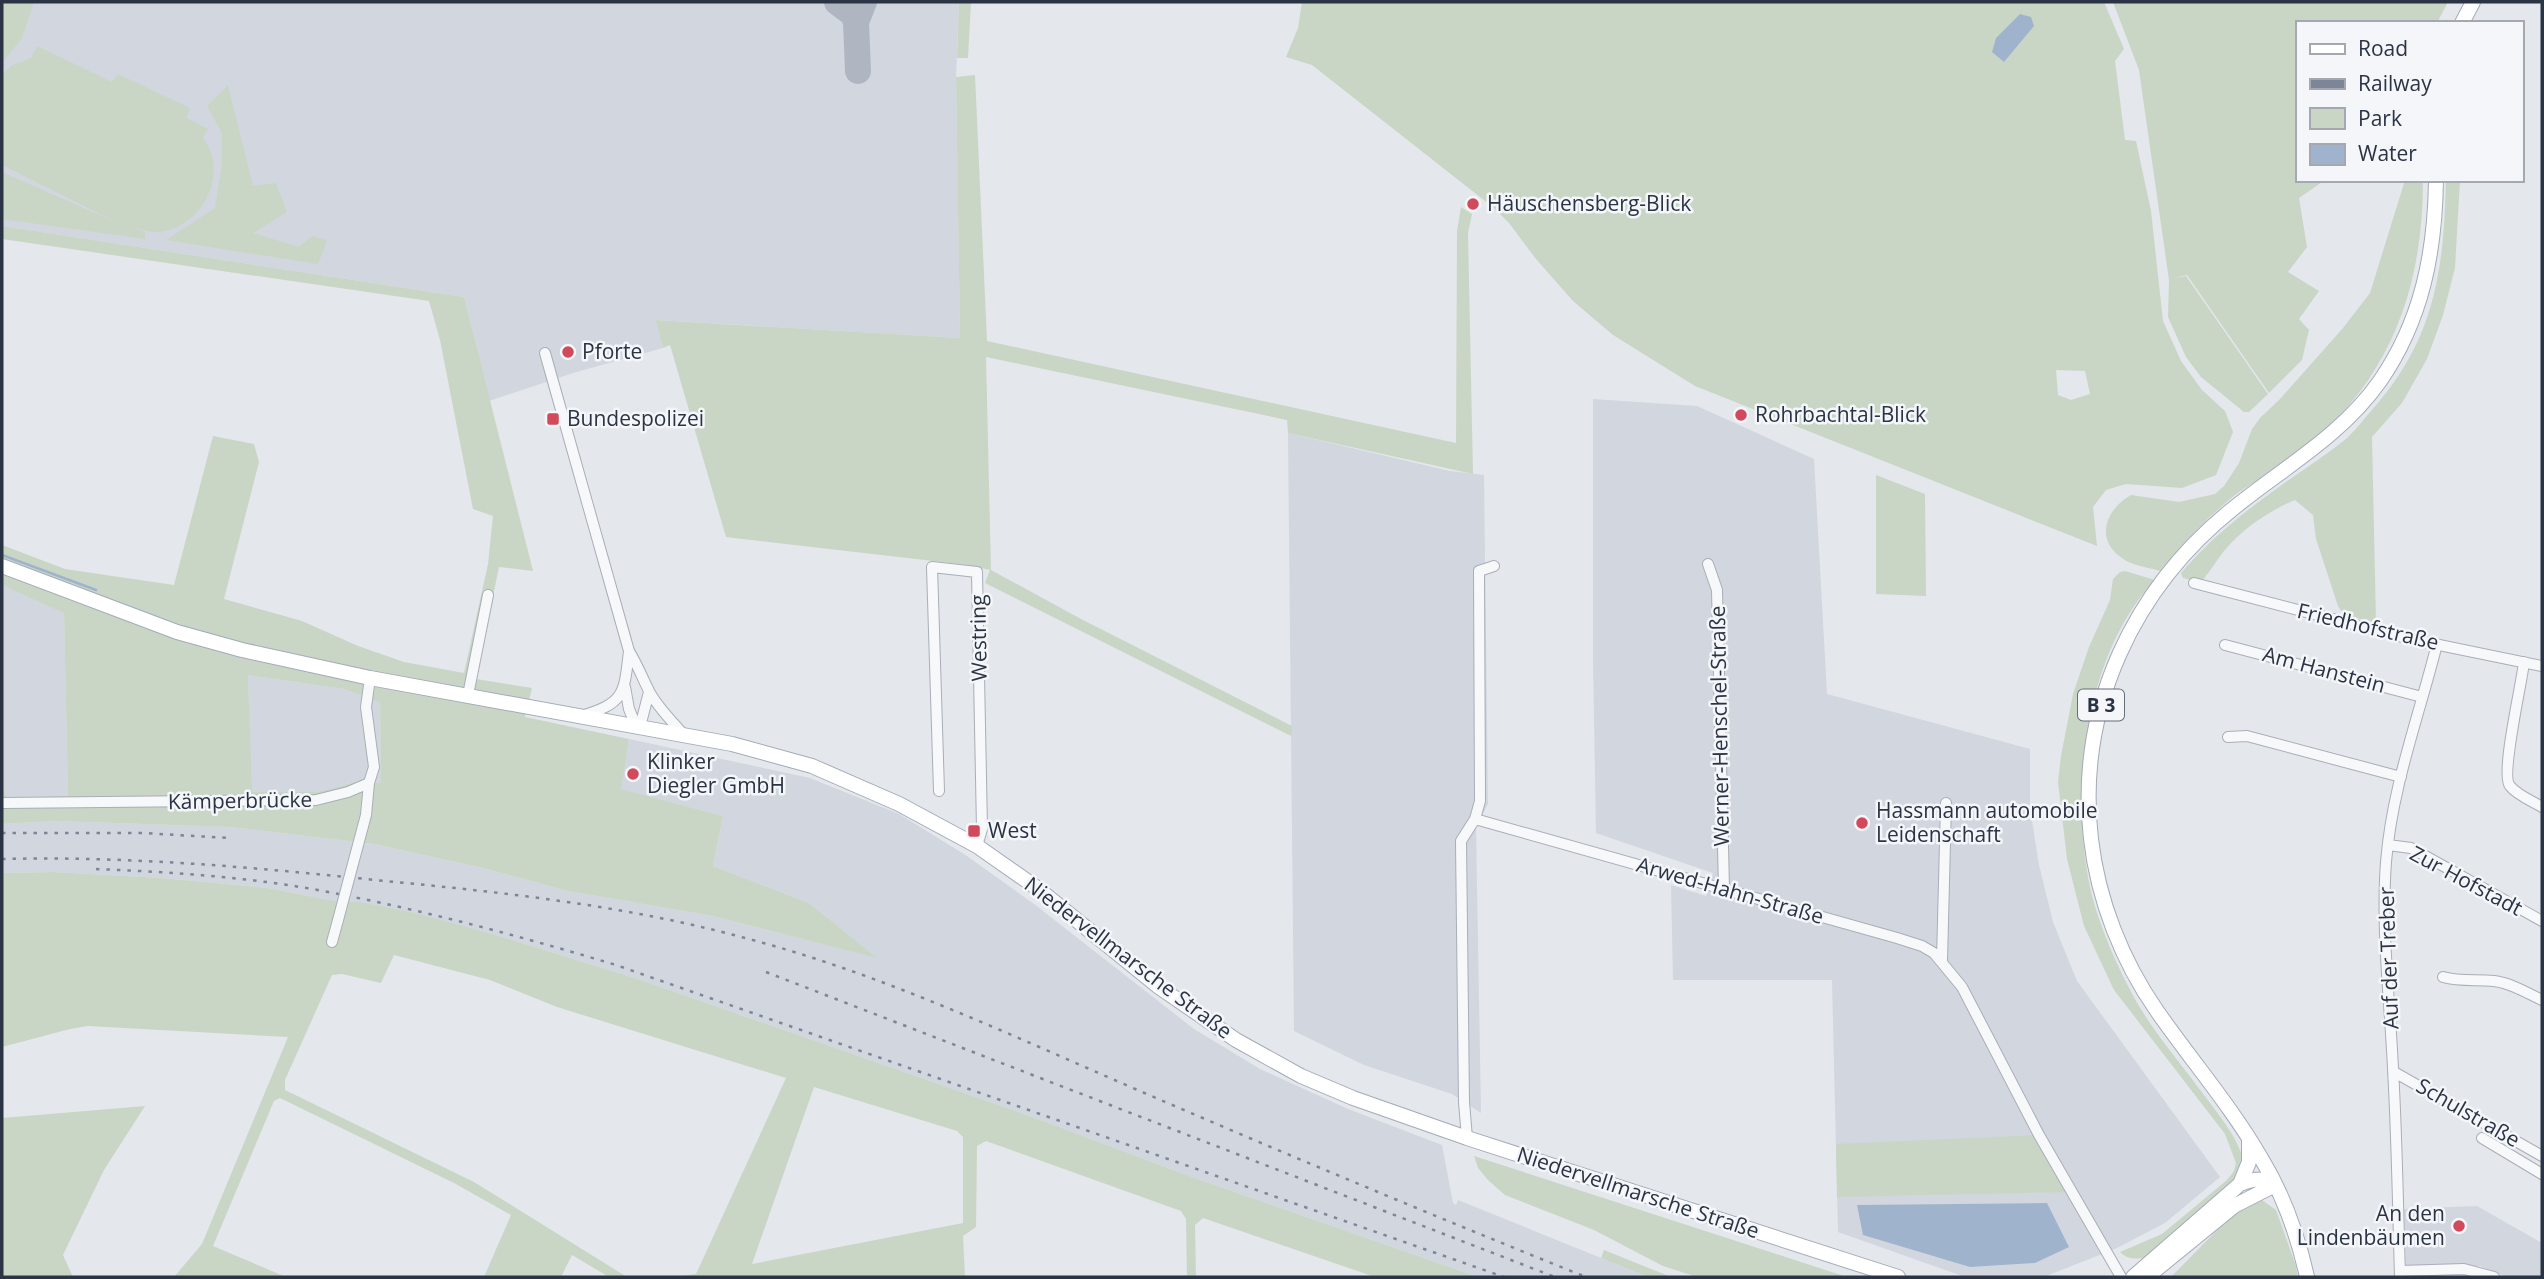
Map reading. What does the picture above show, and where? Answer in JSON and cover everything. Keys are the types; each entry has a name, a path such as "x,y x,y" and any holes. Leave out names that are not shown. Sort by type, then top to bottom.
{"main road":[{"path":"2463,21 2473,2"},
{"name":"B 3","path":"2307,1277 2293,1228 2275,1185 2224,1100 2156,1009 2122,949 2110,920 2098,880 2091,838 2088,792 2095,732 2113,667 2136,619 2158,584 2198,540 2235,507 2335,432 2379,383 2399,351 2418,306 2431,260 2436,182"},
{"name":"Niedervellmarsche Straße","path":"2,566 177,632 242,650 370,678 732,744 812,766 899,804 977,846 1037,888 1159,987 1236,1040 1301,1076 1343,1094 1467,1138 1898,1277"},
{"path":"2240,1184 2249,1162 2249,1140"},
{"path":"2133,1277 2240,1184 2254,1179 2265,1179 2275,1185"},
{"path":"2147,1277 2234,1206 2275,1185"}],"street":[{"path":"545,354 629,651 640,667 649,692 684,735"},
{"name":"Werner-Henschel-Straße","path":"1708,564 1717,590 1724,889"},
{"path":"1467,1138 1464,1102 1461,841 1475,819 1480,801 1479,571 1494,566"},
{"name":"Westring","path":"939,790 932,567 977,572 982,829 977,846"},
{"name":"Friedhofstraße","path":"2194,583 2360,627 2542,666"},
{"path":"468,695 488,596"},
{"name":"Auf der Treber","path":"2400,1274 2386,873 2388,845 2401,777 2437,644"},
{"name":"Am Hanstein","path":"2225,645 2422,697"},
{"path":"629,651 625,687 629,709 636,726 642,719 649,692"},
{"path":"2524,662 2506,763 2507,782 2511,788 2542,807"},
{"path":"332,942 366,816 369,783 374,767 366,706 370,678"},
{"path":"579,716 613,704 625,687"},
{"path":"2228,737 2247,736 2269,741 2401,777"},
{"name":"Kämperbrücke","path":"2,803 316,800 348,792 369,783"},
{"path":"1942,960 1946,803"},
{"name":"Arwed-Hahn-Straße","path":"1475,819 1922,946 1942,960 1962,987 2039,1135 2121,1277"},
{"name":"Zur Hofstadt","path":"2388,845 2411,848 2542,921"},
{"path":"2443,977 2458,981 2496,981 2542,1000"},
{"name":"Schulstraße","path":"2393,1072 2542,1156"},
{"path":"2482,1138 2542,1174"},
{"path":"2400,1274 2464,1269 2494,1277"}],"shaded area":[{"path":"2,2 959,2 956,77 960,338 657,320 663,348 573,373 489,401 464,297 2,226"},
{"path":"1593,399 1697,406 1814,459 1827,694 2030,749 2030,808 2039,865 2053,922 2077,981 2220,1177 2165,1223 2115,1249 2046,1276 1965,1277 1838,1232 1832,980 1673,980 1671,885 1706,896 1713,873 1596,833"},
{"path":"1288,433 1450,471 1484,475 1488,804 1476,827 1481,1113 1452,1094 1364,1065 1294,1031"},
{"path":"2,585 64,612 68,797 7,798 2,787"},
{"path":"248,675 344,689 380,703 381,783 359,781 317,792 251,793"},
{"path":"629,739 810,778 899,814 964,854 1034,904 1194,1029 1260,1069 1348,1109 1442,1145 1453,1203 1456,1205 1458,1200 1648,1277 1478,1277 635,978 496,935 360,902 339,902 268,888 162,878 53,872 2,873 2,824 56,821 231,827 374,844 483,868 568,891 713,916 875,957 809,903 713,866 723,816 620,789"},
{"name":"An den Lindenbäumen","path":"2477,1206 2542,1243 2542,1277 2507,1277 2480,1266 2406,1265 2404,1209"}],"green space":[{"path":"2,2 34,2 22,38 2,63"},
{"path":"959,2 971,2 968,58 957,58"},
{"path":"1302,2 2104,2 2124,49 2115,61 2125,140 2136,141 2151,211 2163,321 2181,361 2202,390 2225,411 2233,432 2216,475 2182,488 2126,484 2106,490 2093,507 2097,546 1695,386 1613,335 1573,301 1494,208 1312,65 1286,57 1298,28","holes":["2056,370 2085,371 2090,394 2071,400 2058,395"]},
{"path":"2113,2 2448,2 2438,21 2296,21 2296,182 2322,182 2299,198 2307,247 2288,272 2319,291 2299,319 2309,330 2302,360 2269,393 2187,275 2174,278 2186,276 2268,394 2249,412 2244,412 2201,377 2186,357 2168,317 2169,280 2139,70"},
{"path":"37,46 112,82 118,74 190,108 186,118 208,129 203,138 214,166 209,193 193,216 170,230 153,232 135,228 145,232 145,239 2,219 2,172 120,224 2,165 2,74 11,66 31,58"},
{"path":"975,75 987,341 1456,443 1457,231 1461,207 1472,214 1468,233 1473,474 1288,433 1287,420 986,357 991,570 1292,726 1291,736 985,583 990,570 968,565 726,537 670,345 663,348 656,320 960,338 956,77"},
{"path":"228,85 253,186 276,183 287,212 253,233 299,247 312,236 327,240 318,264 166,240 215,208 222,164 222,133 207,106"},
{"path":"2404,182 2423,182 2416,263 2406,302 2392,338 2374,372 2350,404 2289,461 2239,492 2217,510 2160,571 2126,561 2113,550 2108,542 2107,525 2115,508 2131,495 2179,502 2215,494 2224,486 2239,463 2252,429 2260,418 2343,328 2370,293"},
{"path":"2446,182 2460,182 2455,268 2443,315 2427,359 2402,403 2372,437 2376,623 2344,615 2338,606 2316,539 2313,515 2295,500 2266,515 2239,535 2201,582 2183,578 2181,573 2233,522 2346,439 2392,385 2422,331 2431,304 2438,275"},
{"path":"2,226 464,297 533,571 499,567 476,679 532,688 525,717 629,739 621,789 723,816 713,866 809,903 877,958 713,916 568,891 483,868 374,844 231,827 56,821 2,824 2,787 7,798 68,796 64,613 2,585 2,545 65,569 174,585 213,436 254,444 259,462 224,599 302,621 358,646 404,662 464,673 488,564 493,516 473,509 440,340 429,301 2,239","holes":["248,675 344,689 380,703 381,783 359,781 317,792 252,792"]},
{"path":"1876,475 1925,494 1926,596 1876,594"},
{"path":"2125,571 2155,580 2131,611 2112,646 2088,725 2082,809 2090,887 2105,935 2136,1001 2158,1035 2226,1125 2243,1158 2237,1178 2144,1258 2128,1257 2120,1252 2162,1234 2227,1180 2236,1163 2225,1134 2114,990 2084,926 2067,859 2058,782 2073,694 2089,647 2110,600 2113,579"},
{"path":"53,872 162,878 268,888 415,913 496,935 635,978 1478,1277 1375,1277 1203,1218 1195,1225 1196,1277 1187,1277 1186,1219 1181,1211 986,1141 977,1146 976,1227 963,1236 965,1277 675,1277 696,1274 786,1078 557,1007 490,980 394,955 381,983 342,974 332,975 285,1080 285,1090 474,1182 627,1277 609,1277 572,1255 561,1277 484,1277 511,1215 454,1183 280,1098 274,1101 213,1246 286,1277 174,1277 202,1244 288,1037 88,1026 2,1047 2,873","holes":["814,1087 957,1131 963,1137 963,1223 752,1264"]},
{"path":"145,1106 104,1170 63,1255 73,1277 2,1277 2,1118"},
{"path":"2039,1135 2072,1192 1837,1197 1836,1144"},
{"path":"1474,1156 1847,1277 1697,1277 1663,1266 1594,1230 1505,1195 1478,1168"},
{"path":"2262,1200 2276,1210 2298,1277 2171,1277 2230,1217"},
{"path":"1604,1250 1671,1277 1648,1277 1601,1258"}],"water":[{"path":"2020,14 2031,17 2034,26 2004,62 1992,52 1996,38"},
{"path":"2047,1203 2069,1247 2035,1263 1970,1267 1863,1235 1857,1205"}],"waterway":[{"path":"2,555 96,590"}],"taxiway":[{"path":"837,2 853,14 856,22"},
{"path":"858,71 856,22 864,2"}],"railway":[{"path":"2,833 143,833 229,838"},
{"path":"2,859 189,863 469,889 608,908 745,938 795,952 893,986 1586,1277"},
{"path":"96,869 210,876 323,891 434,915 580,954 1504,1277"},
{"path":"766,972 1555,1277"}],"place":[{"name":"Häuschensberg-Blick","path":"1473,204"},
{"name":"Pforte","path":"568,352"},
{"name":"Rohrbachtal-Blick","path":"1741,415"},
{"name":"Bundespolizei","path":"553,419"},
{"name":"Klinker Diegler GmbH","path":"633,774"},
{"name":"Hassmann automobile Leidenschaft","path":"1862,823"},
{"name":"West","path":"974,831"},
{"name":"An den Lindenbäumen","path":"2459,1226"}]}
